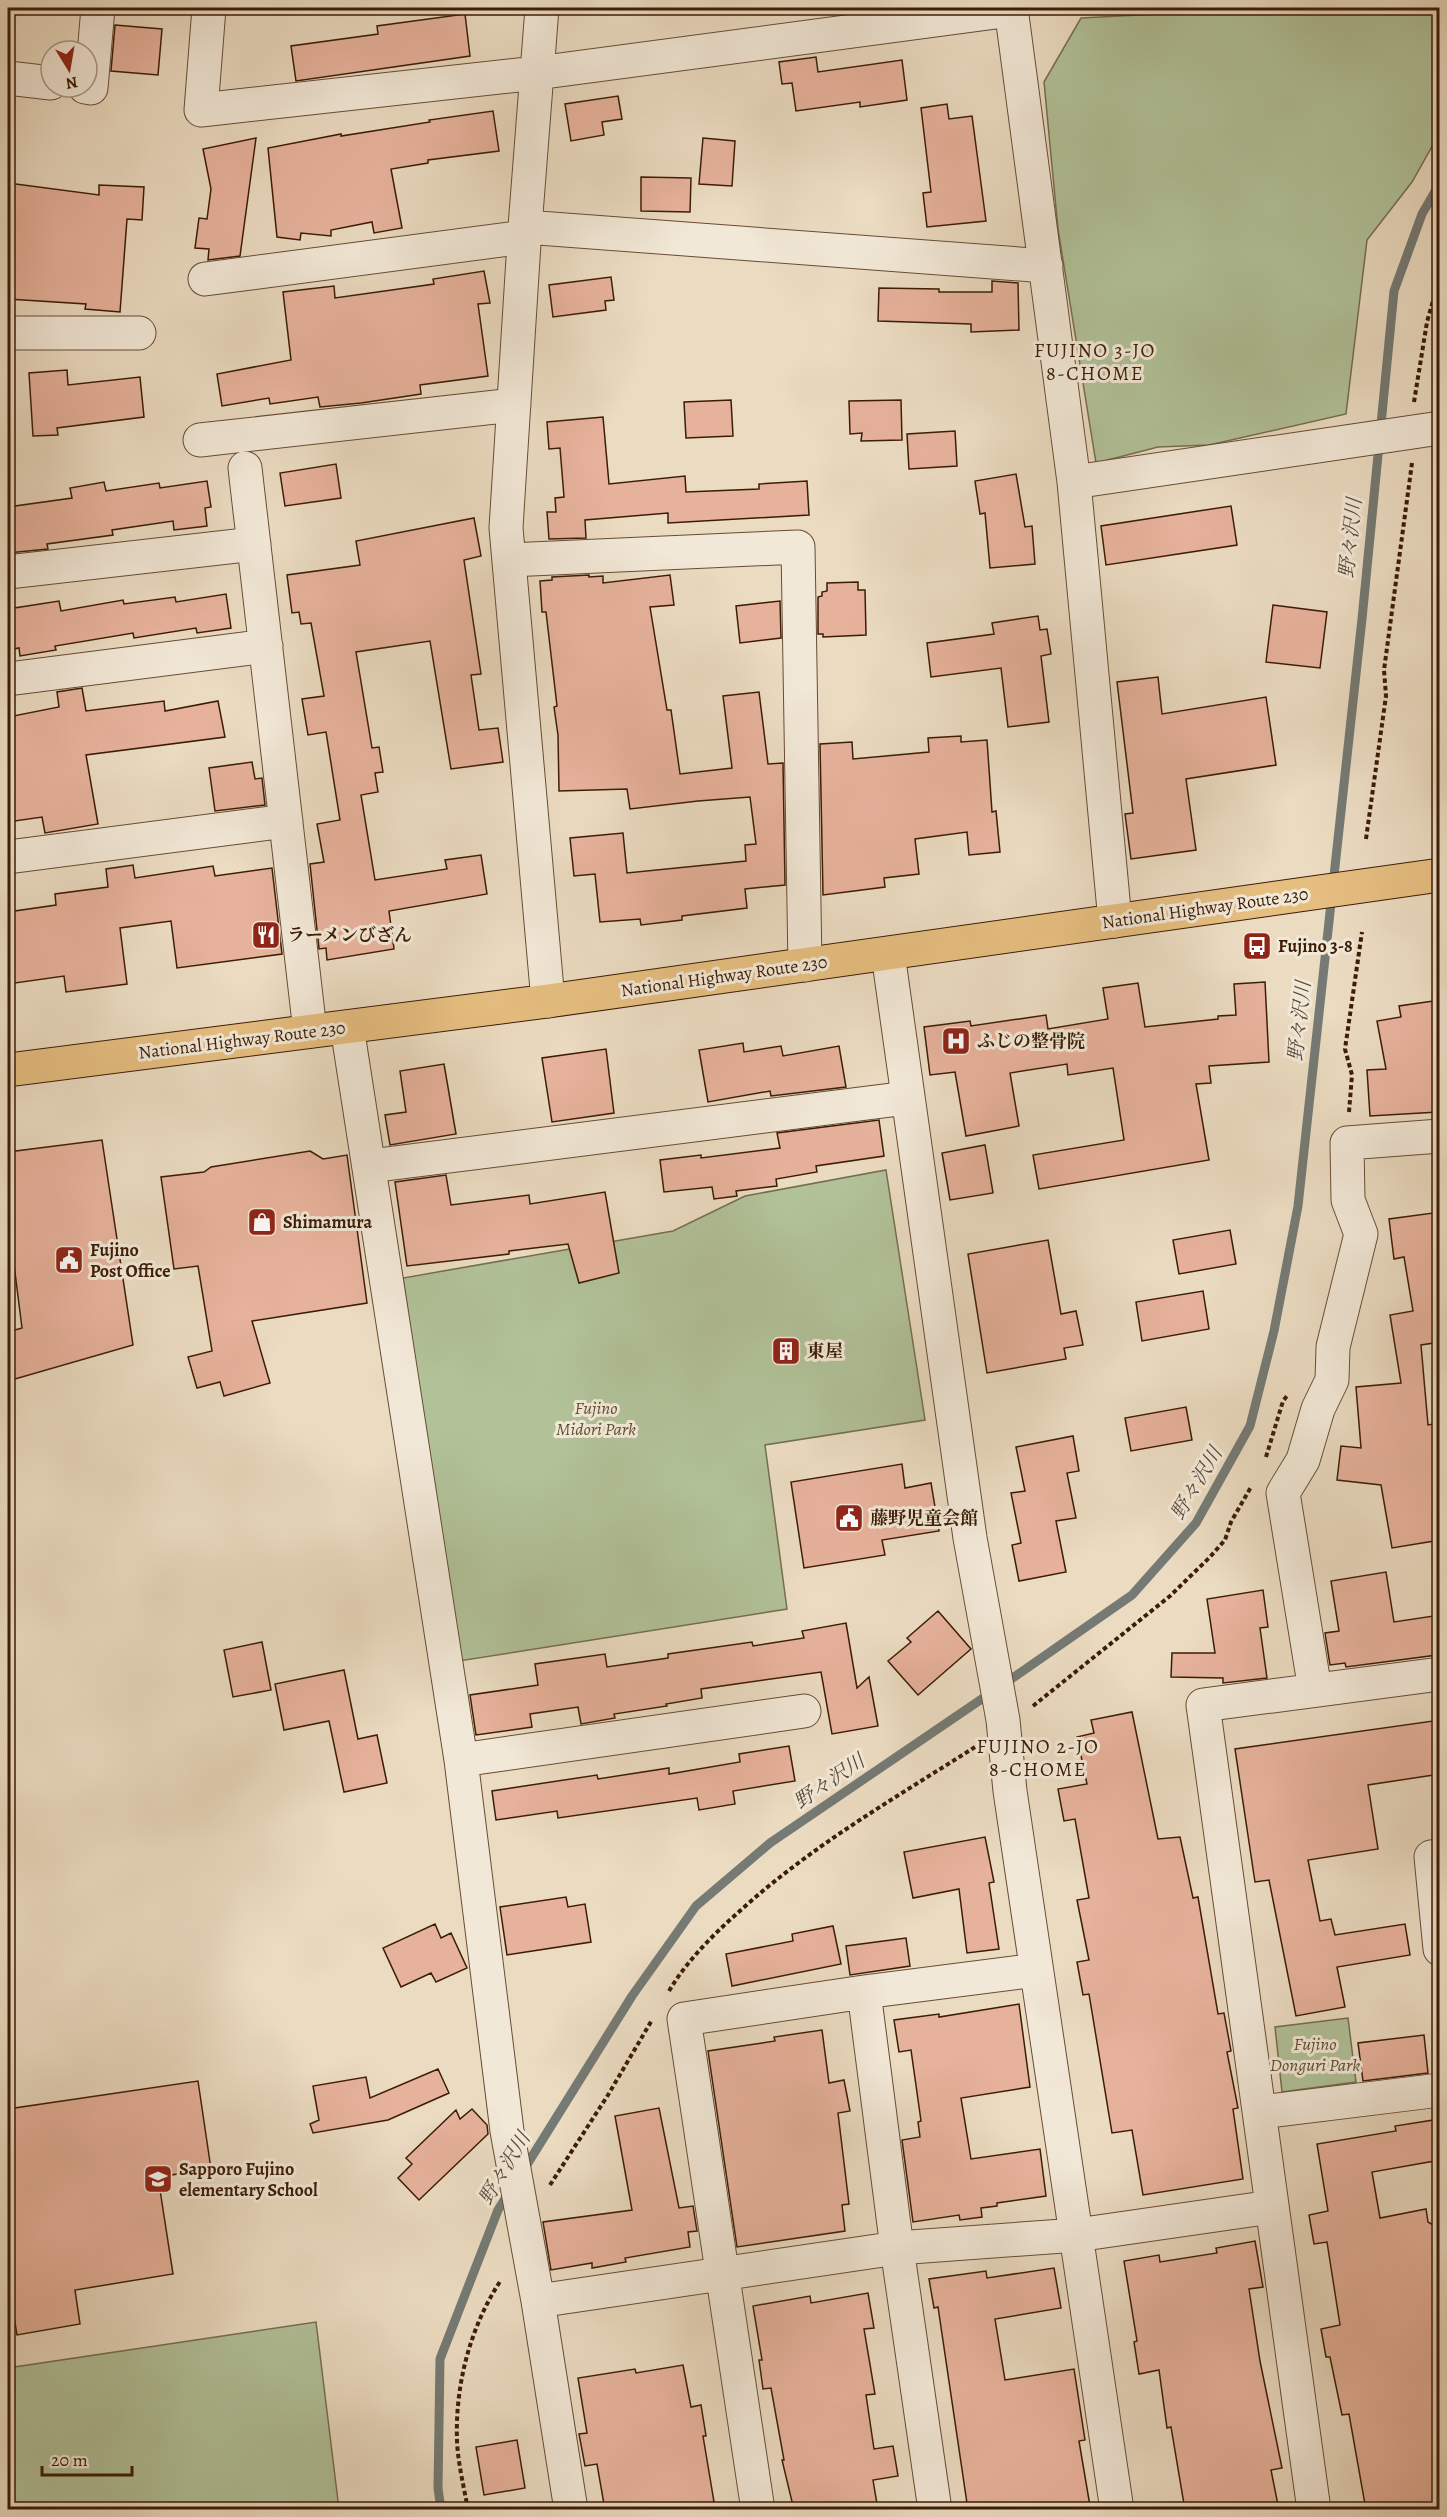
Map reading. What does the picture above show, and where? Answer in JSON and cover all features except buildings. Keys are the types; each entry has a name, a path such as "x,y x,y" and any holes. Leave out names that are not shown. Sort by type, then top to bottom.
{"highway":[{"name":"National Highway Route 230","path":"8,1070 548,1001 1440,875"}],"street":[{"path":"95,39 98,8"},
{"path":"209,8 201,110 537,73 1011,9 1074,482 1115,921"},
{"path":"542,8 524,232 506,528 548,1001"},
{"path":"8,78 39,82"},
{"path":"205,279 524,232 1046,266"},
{"path":"8,333 139,333"},
{"path":"200,440 514,405"},
{"path":"1074,482 1422,430"},
{"path":"244,468 310,1031"},
{"path":"8,572 254,544"},
{"path":"509,560 798,547 805,965"},
{"path":"8,679 266,646"},
{"path":"8,857 286,821"},
{"path":"888,954 970,1538 1003,1725 1036,1970 1117,2510"},
{"path":"347,1027 461,1760 507,2131 527,2235 571,2510"},
{"path":"370,1166 907,1098"},
{"path":"1315,1690 1283,1493 1303,1460 1318,1409 1332,1380 1333,1347 1361,1234 1348,1200 1347,1143 1440,1136"},
{"path":"1314,2510 1203,1705 1440,1674"},
{"path":"461,1760 804,1711"},
{"path":"1440,1856 1431,1857 1440,1949"},
{"path":"758,2510 684,2019 864,1992 1036,1970"},
{"path":"864,1992 897,2248 935,2510"},
{"path":"1260,2112 1440,2090"},
{"path":"538,2301 897,2248 1077,2235 1271,2207"}],"path":[{"path":"1366,839 1386,696 1384,670 1422,430 1414,400 1427,322 1440,276"},
{"path":"1352,1075 1346,1049 1362,932"},
{"path":"666,1996 691,1960 720,1929 807,1855 1003,1725 1170,1596 1225,1540 1231,1521"},
{"path":"549,2189 656,2014"},
{"path":"468,2510 457,2442 460,2392 466,2356 491,2295 527,2235"}],"green space":[{"path":"1275,8 1439,8 1439,134 1412,182 1367,240 1346,414 1209,445 1158,447 1096,463 1058,229 1044,82 1081,18"},
{"name":"Fujino Midori Park","path":"886,1170 925,1420 765,1445 787,1609 459,1661 403,1278 673,1231 745,1196"},
{"name":"Fujino Donguri Park","path":"1348,2018 1356,2082 1282,2092 1275,2027"},
{"path":"316,2322 339,2509 8,2509 8,2368"}],"waterway":[{"name":"野々沢川","path":"1004,1684 1132,1595 1196,1523 1250,1426 1274,1331 1298,1206 1362,619 1394,291 1422,214 1440,183"},
{"name":"野々沢川","path":"523,2171 632,1996 696,1906 770,1843 992,1692"},
{"name":"野々沢川","path":"441,2510 438,2488 440,2359 498,2210 509,2192"}],"place":[{"name":"ラーメンびざん","path":"266,935"},
{"name":"Fujino 3-8","path":"1257,946"},
{"name":"ふじの整骨院","path":"956,1041"},
{"name":"Shimamura","path":"262,1222"},
{"name":"Fujino Post Office","path":"69,1260"},
{"name":"東屋","path":"786,1351"},
{"name":"藤野児童会館","path":"849,1518"},
{"name":"Sapporo Fujino elementary School","path":"158,2179"}],"district":[{"name":"FUJINO 3-JO 8-CHOME","path":"1095,362"},
{"name":"FUJINO 2-JO 8-CHOME","path":"1038,1758"}]}
